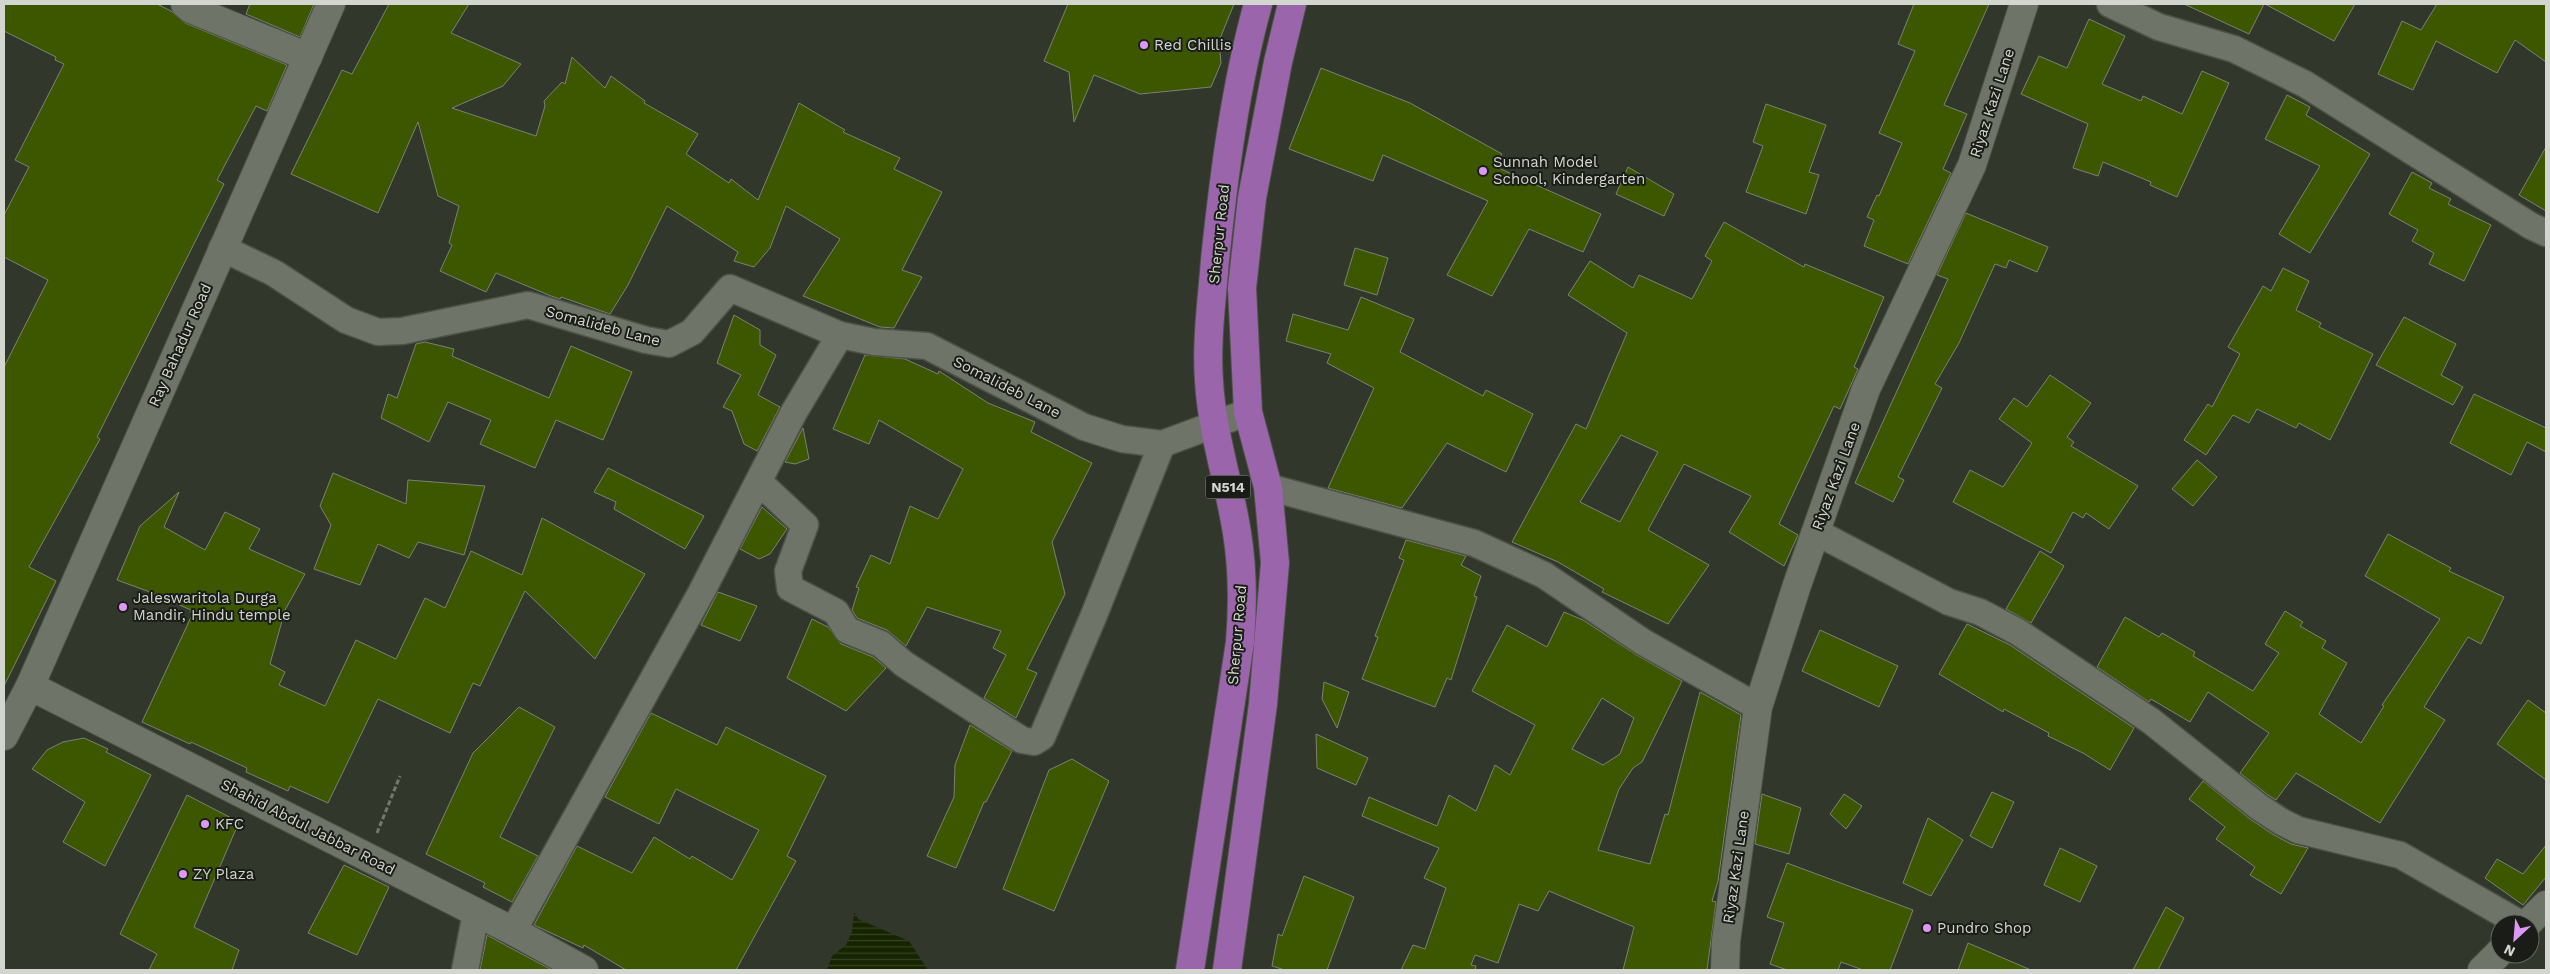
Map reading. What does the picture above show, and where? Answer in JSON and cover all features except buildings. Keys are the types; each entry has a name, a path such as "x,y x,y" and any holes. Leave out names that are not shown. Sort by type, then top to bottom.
{"highway":[{"name":"Sherpur Road","path":"1190,970 1240,642 1243,602 1237,532 1215,426 1209,381 1208,345 1220,210 1245,52 1258,4"},
{"name":"Sherpur Road","path":"1227,970 1270,640 1275,563 1268,487 1248,412 1242,288 1252,198 1278,62 1292,4"}],"street":[{"path":"185,4 191,9 308,57"},
{"name":"Ray Bahadur Road","path":"5,731 30,686 331,4"},
{"name":"Riyaz Kazi Lane","path":"1725,970 1726,941 1758,707 1866,389 1972,165 2024,4"},
{"path":"2110,4 2159,27 2234,49 2304,84 2426,162 2531,226 2546,233"},
{"name":"Somalideb Lane","path":"222,248 274,273 346,320 378,332 402,331 528,305 646,340 669,344 692,332 730,288 840,335 874,342 927,346 1084,427 1122,439 1162,444 1215,426 1248,412"},
{"path":"513,931 702,591 794,412 840,335"},
{"path":"759,482 805,525 788,572 790,588 836,612 848,630 881,644 904,664 1022,740 1034,742 1042,737 1094,615 1162,444"},
{"path":"1268,487 1474,543 1544,575 1643,642 1758,707"},
{"path":"1816,532 1949,602 1980,612 2018,632 2151,721 2259,807 2282,822 2298,830 2400,855 2504,914"},
{"name":"Shahid Abdul Jabbar Road","path":"30,686 513,931 584,970"},
{"path":"2536,914 2546,904"},
{"path":"465,970 476,913"}],"path":[{"path":"367,857 400,776"}],"shaded area":[{"path":"854,912 858,919 909,941 928,970 827,970 832,956 846,945 852,932"}],"place":[{"name":"Red Chillis","path":"1144,45"},
{"name":"Sunnah Model School, Kindergarten","path":"1483,171"},
{"name":"Jaleswaritola Durga Mandir, Hindu temple","path":"123,607"},
{"name":"KFC","path":"205,824"},
{"name":"ZY Plaza","path":"183,874"},
{"name":"Pundro Shop","path":"1927,928"}]}
